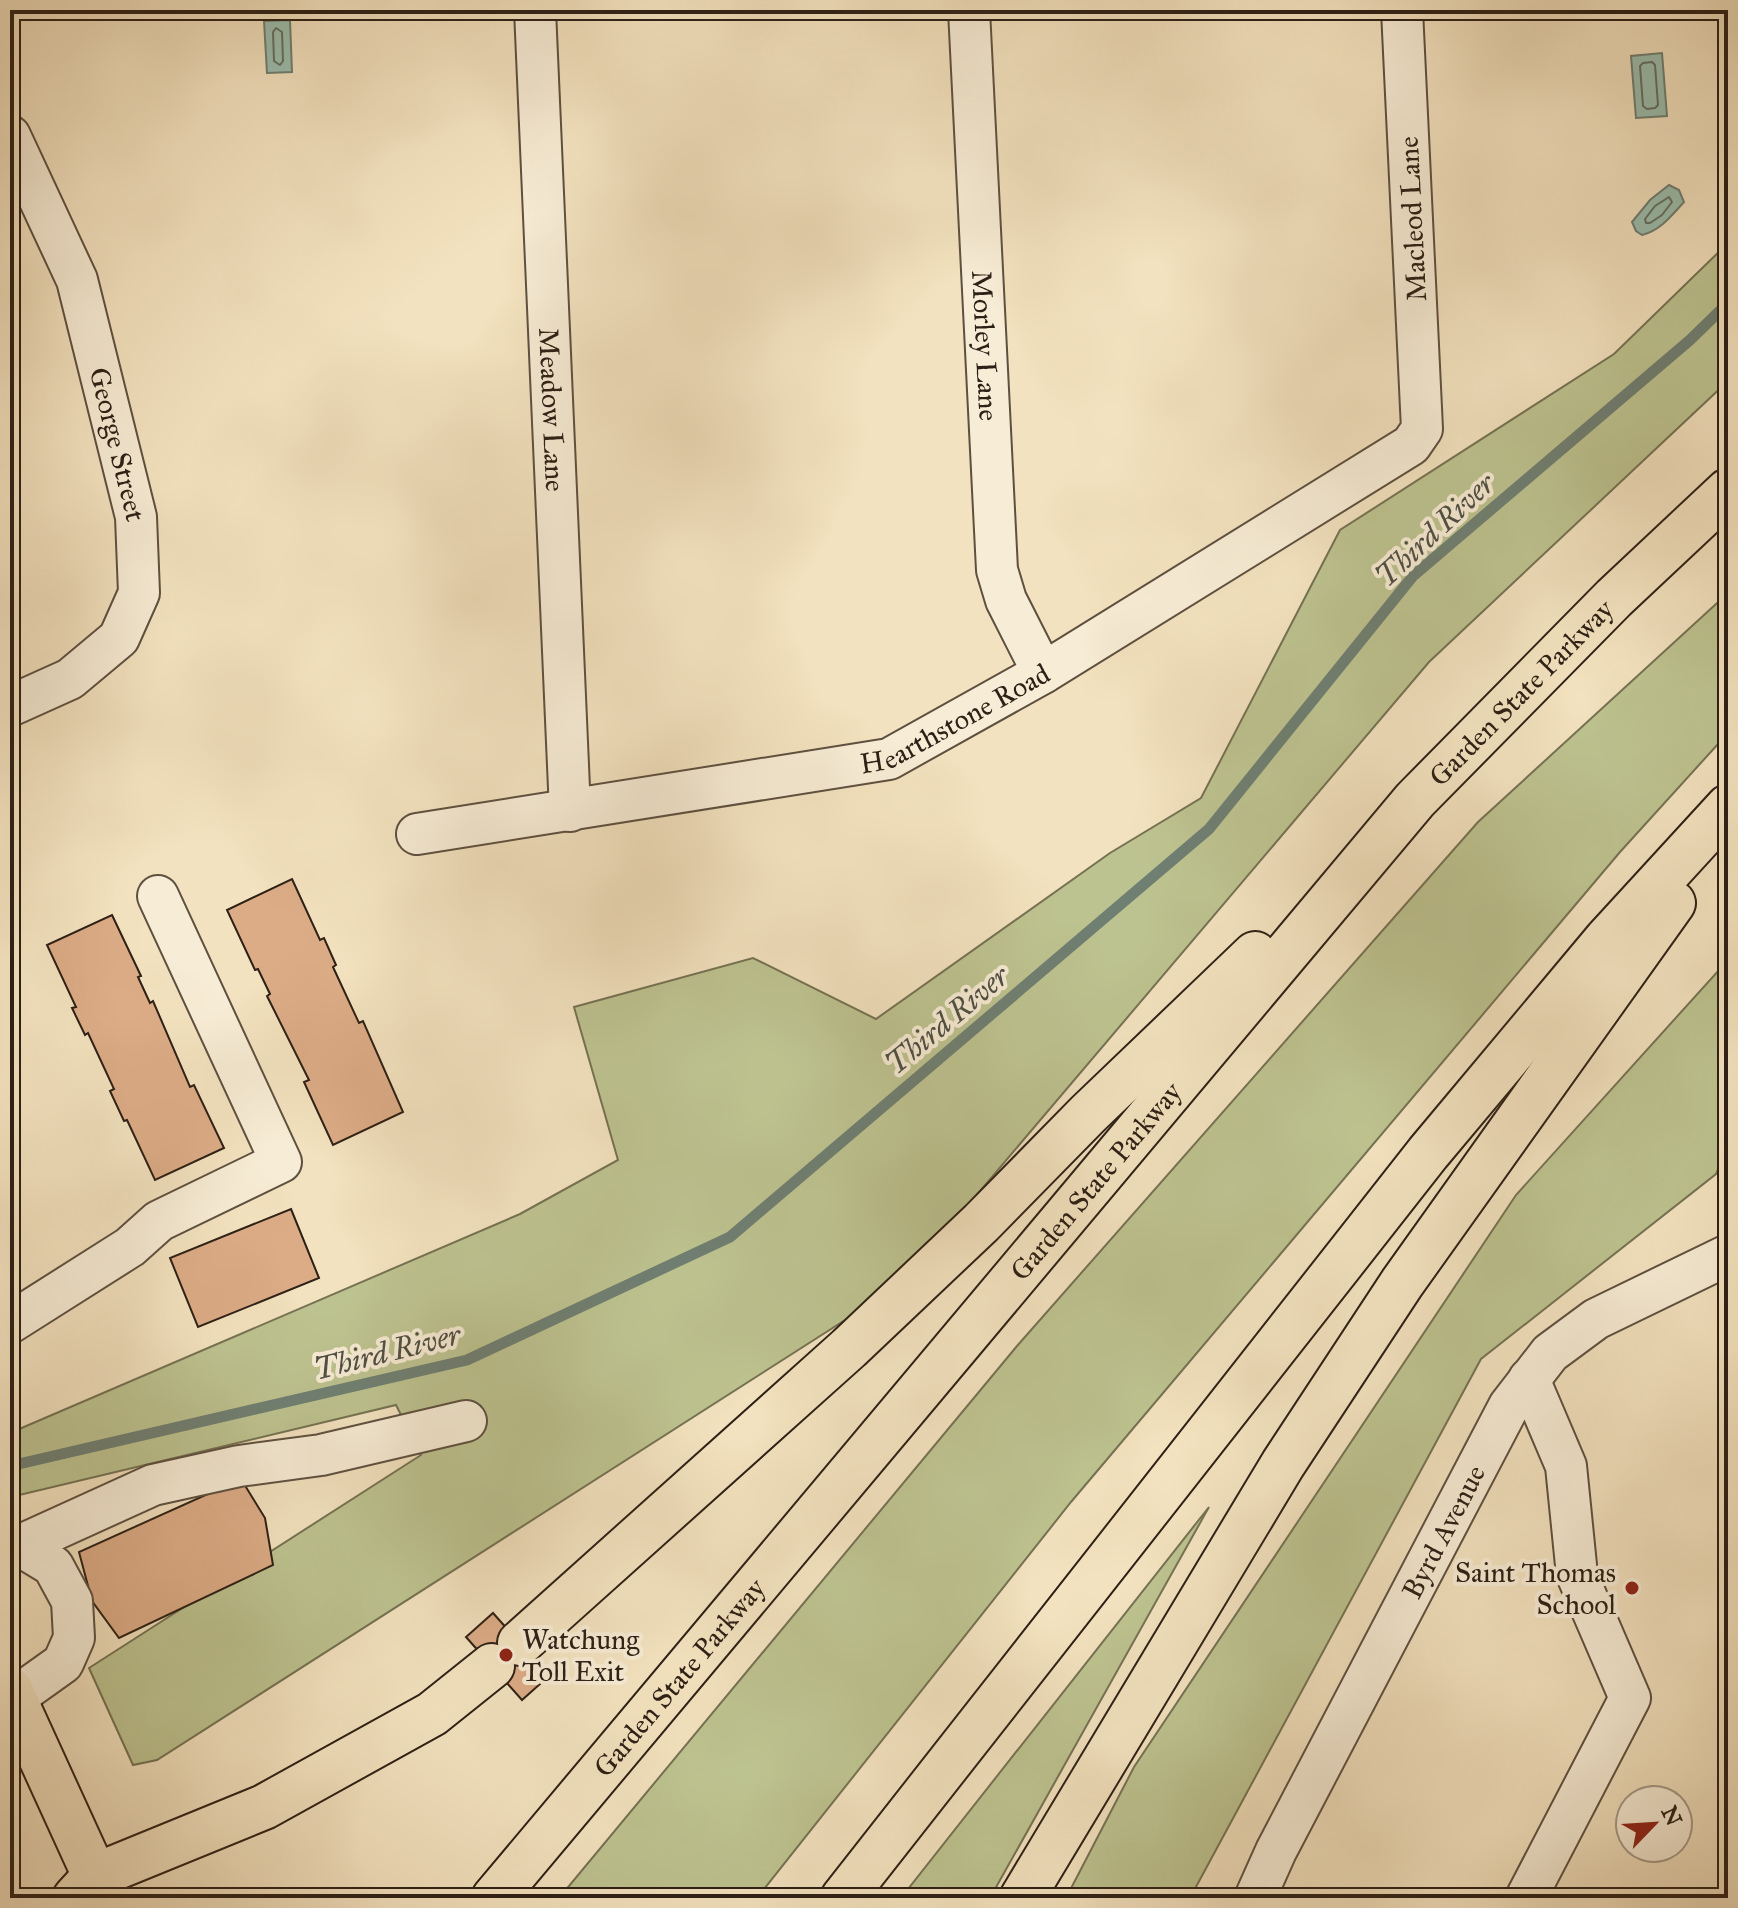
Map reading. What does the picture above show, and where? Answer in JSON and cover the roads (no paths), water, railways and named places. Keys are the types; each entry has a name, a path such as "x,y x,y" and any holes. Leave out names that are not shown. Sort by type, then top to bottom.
{"main road":[{"name":"Garden State Parkway","path":"494,1898 1415,800 1614,598 1728,491"},
{"path":"12,1694 92,1891 264,1807 432,1714 506,1655 893,1306 1415,800"},
{"path":"843,1898 1428,1153 1607,939 1728,807"},
{"path":"1022,1898 1300,1438 1402,1283 1728,826"}],"street":[{"name":"Meadow Lane","path":"535,10 570,811"},
{"name":"Morley Lane","path":"969,10 997,570 1006,600 1043,673"},
{"name":"Macleod Lane","path":"1402,10 1422,429"},
{"name":"George Street","path":"10,136 77,280 136,517 139,593 119,638 70,679 10,706"},
{"name":"Hearthstone Road","path":"417,834 889,759 1043,673 1411,445 1422,429"},
{"path":"10,1323 130,1247 159,1221 281,1162 158,896"},
{"name":"Byrd Avenue","path":"1255,1898 1283,1837 1501,1420 1529,1379 1550,1353 1596,1319 1728,1255"},
{"path":"1526,1898 1630,1698 1577,1575 1566,1466 1529,1379"},
{"path":"15,1548 153,1485 239,1466 321,1455 466,1421"},
{"path":"12,1694 63,1663 74,1638 72,1601 53,1566 15,1548"}],"water":[{"path":"290,20 292,72 267,73 264,21"},
{"path":"1662,53 1667,116 1636,118 1631,56"},
{"path":"1669,185 1679,190 1684,202 1660,226 1642,235 1632,222 1650,200"}],"waterway":[{"name":"Third River","path":"10,1466 467,1360 730,1237 1209,829 1413,576 1690,340 1728,303"}],"place":[{"name":"Saint Thomas School","path":"1632,1588"},
{"name":"Watchung Toll Exit","path":"506,1655"}]}
